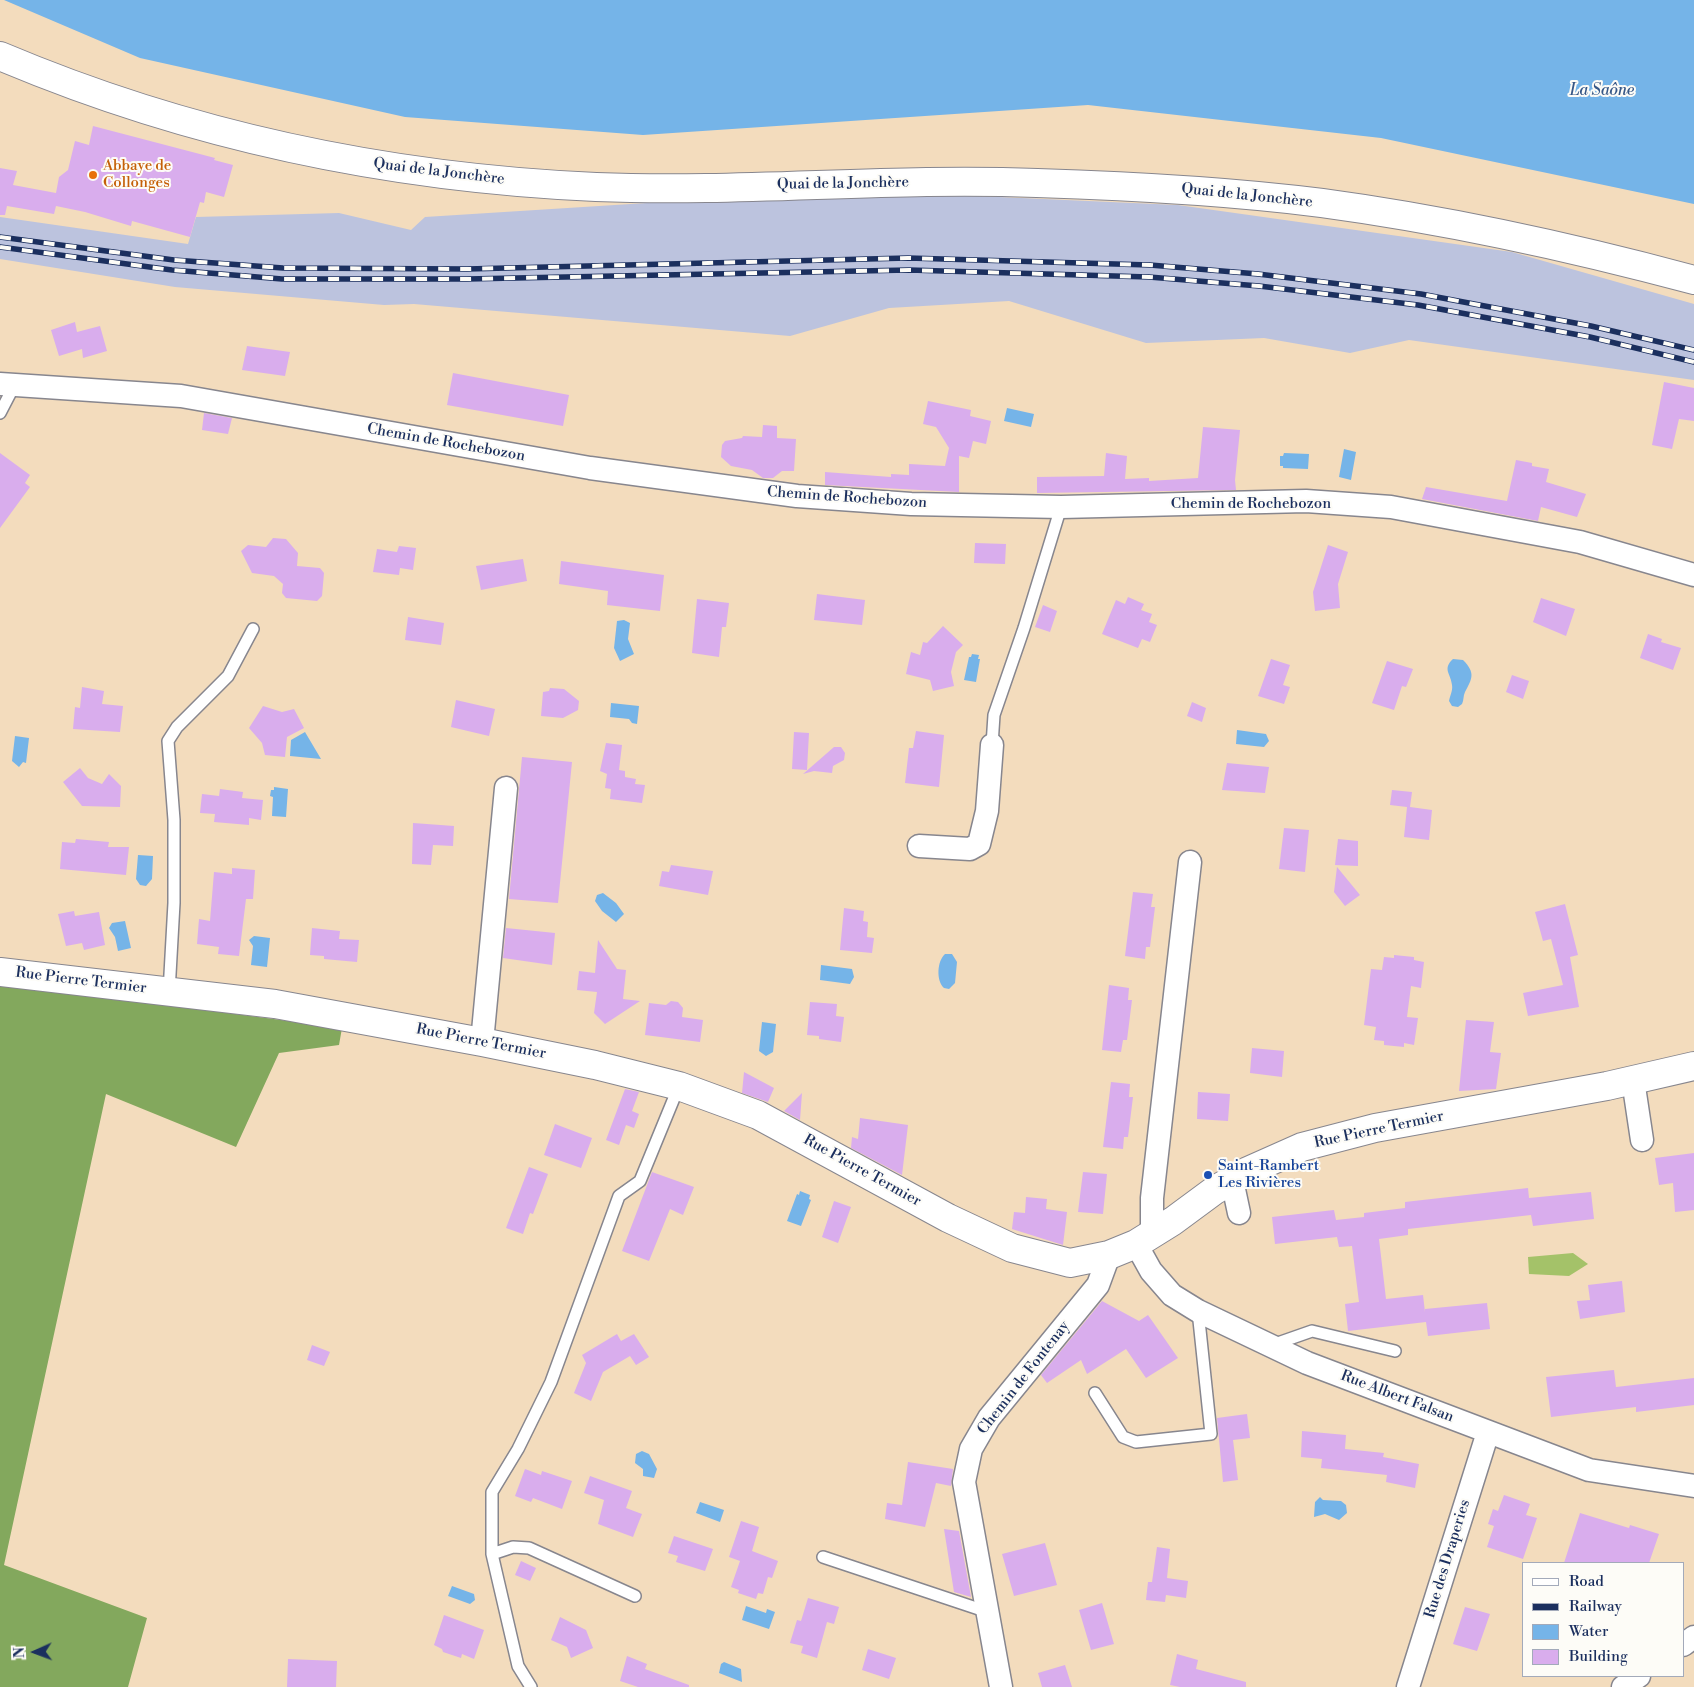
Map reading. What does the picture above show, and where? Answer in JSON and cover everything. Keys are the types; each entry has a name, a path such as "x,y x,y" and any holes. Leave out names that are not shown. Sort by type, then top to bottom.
{"street":[{"name":"Quai de la Jonchère","path":"0,56 107,97 186,121 313,152 425,173 598,187 670,188 889,182 1032,182 1177,189 1320,203 1463,225 1606,256 1694,280"},
{"name":"Chemin de Rochebozon","path":"7,385 181,396 590,468 797,496 911,504 1061,507 1306,501 1392,507 1580,542 1694,575"},
{"path":"919,846 970,849 979,844 987,811 992,745"},
{"path":"482,1042 506,788"},
{"path":"1144,1239 1152,1198 1190,862"},
{"name":"Rue Pierre Termier","path":"0,972 275,1004 482,1042 595,1065 678,1086 758,1115 948,1218 1012,1248 1070,1263 1109,1255 1144,1239 1232,1180 1302,1147 1374,1128 1634,1080 1694,1066"},
{"path":"1634,1080 1641,1141"},
{"path":"1232,1180 1239,1213"},
{"name":"Rue Albert Falsan","path":"1144,1239 1151,1270 1172,1295 1198,1311 1307,1363 1589,1470 1694,1486"},
{"name":"Chemin de Fontenay","path":"1001,1687 964,1482 971,1449 989,1418 1098,1285 1109,1255"},
{"name":"Rue des Draperies","path":"1408,1687 1488,1432"},
{"path":"1623,1687 1638,1677"}],"lane":[{"path":"0,413 7,385"},
{"path":"992,745 996,707 1024,628 1061,507"},
{"path":"170,992 174,885 174,820 168,741 176,727 228,676 253,630"},
{"path":"531,1687 518,1666 492,1554 492,1492 518,1449 551,1382 619,1196 640,1180 678,1086"},
{"path":"1095,1393 1123,1437 1136,1442 1211,1434 1198,1311"},
{"path":"1270,1345 1312,1331 1395,1351"},
{"path":"492,1554 512,1547 530,1548 635,1596"},
{"path":"823,1557 988,1612"}],"shaded area":[{"path":"954,195 1178,205 1512,252 1694,304 1694,380 1409,340 1350,353 1264,338 1146,343 1009,301 889,308 790,336 414,304 384,305 175,287 0,259 0,217 188,244 196,217 339,213 411,230 425,217 694,200"}],"green space":[{"path":"0,983 342,1028 339,1045 279,1053 236,1147 106,1094 4,1565 147,1618 128,1687 0,1687"},
{"path":"1573,1253 1588,1264 1569,1276 1529,1274 1528,1257"}],"water":[{"name":"La Saône","path":"4,0 1694,0 1694,204 1381,138 1088,105 643,135 405,117 140,58"},
{"path":"1007,408 1034,414 1031,427 1004,421"},
{"path":"1344,449 1356,452 1351,480 1339,477"},
{"path":"1284,453 1309,454 1308,469 1283,468 1283,466 1280,466 1280,456 1283,456"},
{"path":"624,620 630,623 628,639 634,654 620,661 614,648 617,621"},
{"path":"972,654 979,655 978,659 980,659 976,682 964,680 969,657"},
{"path":"1453,659 1463,660 1471,672 1471,680 1464,694 1463,702 1458,707 1452,706 1449,701 1452,687 1448,666"},
{"path":"611,703 639,706 637,724 632,723 629,719 610,717"},
{"path":"1237,730 1266,734 1269,741 1264,747 1236,744"},
{"path":"305,732 321,759 290,756 291,740"},
{"path":"15,736 29,738 26,763 23,762 19,767 12,761"},
{"path":"274,787 288,789 286,817 272,816 273,797 270,796 271,790 274,790"},
{"path":"138,855 153,856 152,879 146,886 140,885 136,879"},
{"path":"603,893 616,903 624,914 616,922 602,911 595,901 597,895"},
{"path":"125,921 131,948 118,951 115,937 109,928 112,923"},
{"path":"254,936 270,938 267,967 251,965 253,946 249,940"},
{"path":"945,954 952,954 957,962 955,983 949,989 941,985 939,976 940,961"},
{"path":"821,965 852,969 854,977 850,984 820,980"},
{"path":"762,1022 776,1024 773,1052 766,1056 759,1051"},
{"path":"800,1191 810,1195 809,1199 811,1200 801,1226 787,1221 797,1194 799,1195"},
{"path":"642,1451 649,1454 657,1469 654,1478 643,1476 643,1469 635,1463 636,1454"},
{"path":"1320,1497 1323,1500 1341,1501 1346,1505 1347,1513 1339,1520 1325,1514 1314,1517 1315,1502"},
{"path":"700,1502 724,1510 720,1522 696,1513"},
{"path":"452,1586 474,1594 475,1600 470,1604 448,1596"},
{"path":"746,1606 766,1613 767,1609 775,1612 769,1629 742,1620"},
{"path":"724,1662 741,1669 742,1682 719,1673 721,1664"}],"building":[{"path":"93,126 215,158 214,160 233,165 224,197 206,192 204,203 200,202 190,237 132,221 131,226 85,212 56,206 54,214 7,206 5,215 0,215 0,168 17,171 13,185 56,193 59,177 68,170 75,141 89,145"},
{"path":"75,322 77,332 100,326 107,351 83,358 82,349 59,356 51,330"},
{"path":"247,346 290,352 285,376 242,370"},
{"path":"453,373 569,395 563,426 447,405"},
{"path":"1664,382 1694,388 1694,421 1679,419 1672,449 1652,445"},
{"path":"928,401 971,410 970,416 991,421 986,444 973,441 969,458 959,456 959,492 825,485 825,472 891,477 891,474 909,475 909,464 945,466 949,448 936,427 923,424"},
{"path":"204,413 232,418 228,434 202,430"},
{"path":"763,425 777,426 777,438 796,439 794,471 782,471 773,478 763,478 752,470 731,466 721,457 722,445 725,441 742,438 743,436 762,437"},
{"path":"1203,427 1240,430 1235,480 1236,490 1037,493 1037,477 1104,476 1106,453 1127,456 1125,479 1149,478 1149,481 1198,478"},
{"path":"0,453 30,475 25,483 30,487 0,528"},
{"path":"1516,460 1532,463 1532,466 1549,469 1546,482 1586,494 1577,517 1541,507 1538,521 1422,499 1426,487 1507,501"},
{"path":"273,538 286,539 298,553 297,566 320,568 324,573 322,596 317,601 286,598 282,593 283,584 274,576 252,573 241,551 248,545 266,547"},
{"path":"975,543 1006,544 1005,564 974,563"},
{"path":"1328,545 1348,552 1338,584 1340,608 1315,611 1313,592"},
{"path":"399,546 416,548 413,570 400,568 399,575 373,572 377,549 397,552"},
{"path":"523,559 527,581 481,590 476,566"},
{"path":"561,561 664,575 660,611 607,605 608,591 559,584"},
{"path":"817,594 865,600 862,625 814,620"},
{"path":"1128,597 1144,604 1141,610 1152,614 1149,622 1157,625 1150,642 1142,639 1138,648 1102,634 1116,600 1125,604"},
{"path":"1541,598 1575,609 1566,636 1533,622"},
{"path":"697,599 729,603 726,627 722,627 719,657 692,653"},
{"path":"1043,605 1057,611 1050,632 1035,627"},
{"path":"408,617 444,623 441,645 405,640"},
{"path":"943,626 963,645 956,652 951,672 954,686 933,691 930,680 906,674 911,652 920,655 923,642 927,643"},
{"path":"1648,634 1662,639 1661,642 1681,648 1673,670 1640,658"},
{"path":"1271,659 1290,665 1283,685 1290,687 1284,704 1258,696"},
{"path":"1387,661 1413,669 1406,687 1402,686 1394,710 1372,703"},
{"path":"1512,675 1529,681 1523,699 1506,692"},
{"path":"82,687 104,691 102,704 123,706 120,732 73,729 75,707 80,708"},
{"path":"550,688 564,689 579,701 578,710 563,718 541,716 543,692 549,691"},
{"path":"456,700 495,709 489,736 451,727"},
{"path":"1192,702 1206,708 1202,722 1187,716"},
{"path":"263,706 282,712 294,709 304,728 287,737 285,757 265,755 262,743 249,728"},
{"path":"916,731 944,735 939,787 905,783 909,748 913,748"},
{"path":"794,732 809,733 807,770 792,769"},
{"path":"606,743 622,745 619,770 625,771 625,777 636,779 635,784 645,785 642,803 610,799 611,789 605,788 607,774 600,771"},
{"path":"834,747 841,747 845,753 844,760 833,766 832,773 814,771 803,774"},
{"path":"522,757 572,762 558,903 509,899"},
{"path":"1227,763 1269,767 1265,793 1222,790"},
{"path":"80,768 88,778 102,784 109,774 121,786 120,807 82,806 63,782"},
{"path":"220,789 243,792 242,798 263,800 261,820 249,818 249,825 214,822 215,814 200,813 202,794 219,796"},
{"path":"1392,790 1412,792 1410,807 1432,810 1429,840 1404,837 1407,807 1390,805"},
{"path":"413,823 454,826 453,846 433,845 431,865 412,864"},
{"path":"1284,828 1309,830 1305,872 1279,869"},
{"path":"76,839 109,842 108,847 129,847 126,875 60,869 62,842 75,843"},
{"path":"1338,839 1358,841 1358,866 1335,865"},
{"path":"671,865 713,871 708,895 659,886 662,871 669,872"},
{"path":"1337,867 1360,895 1345,906 1334,892"},
{"path":"232,868 255,870 253,899 246,899 239,956 218,954 219,947 197,944 199,919 210,921 214,872 232,874"},
{"path":"1133,892 1153,894 1151,907 1155,907 1150,947 1146,947 1145,959 1125,956"},
{"path":"1565,904 1578,955 1570,957 1579,1007 1528,1016 1523,993 1563,985 1551,939 1543,941 1535,912"},
{"path":"844,908 864,911 863,921 868,922 867,937 874,938 872,953 840,950"},
{"path":"74,911 75,916 99,912 105,945 84,950 82,943 66,946 58,914"},
{"path":"312,928 340,931 339,939 359,940 357,962 324,959 324,956 310,955"},
{"path":"506,928 555,933 552,965 503,958"},
{"path":"598,940 617,969 626,970 623,999 640,1001 605,1024 594,1013 597,992 577,990 579,971 595,973"},
{"path":"1394,955 1414,957 1414,960 1424,962 1421,988 1411,986 1407,1017 1418,1018 1414,1045 1404,1043 1404,1047 1384,1045 1384,1041 1374,1040 1376,1027 1364,1025 1371,969 1382,970 1384,957 1394,958"},
{"path":"1109,985 1129,988 1128,1000 1132,1000 1127,1040 1123,1040 1121,1052 1102,1050"},
{"path":"671,1001 678,1002 683,1008 682,1017 703,1020 700,1042 645,1035 649,1003 666,1005"},
{"path":"810,1002 837,1004 836,1016 844,1017 841,1042 807,1035"},
{"path":"1466,1020 1494,1022 1490,1052 1501,1053 1496,1089 1459,1091"},
{"path":"1252,1048 1284,1051 1282,1077 1250,1073"},
{"path":"744,1072 774,1088 768,1102 742,1093"},
{"path":"1111,1082 1130,1084 1129,1097 1133,1097 1128,1137 1124,1137 1123,1149 1103,1147"},
{"path":"625,1089 639,1092 632,1111 639,1114 634,1128 626,1125 619,1145 606,1140"},
{"path":"1198,1092 1230,1094 1228,1121 1197,1119"},
{"path":"802,1093 800,1120 784,1111"},
{"path":"860,1118 908,1125 902,1175 851,1148 852,1137 858,1139"},
{"path":"555,1124 592,1138 581,1168 544,1155"},
{"path":"1694,1153 1694,1210 1675,1212 1673,1183 1659,1185 1655,1158"},
{"path":"529,1167 548,1174 533,1214 530,1213 523,1234 506,1228"},
{"path":"652,1172 694,1187 683,1215 670,1209 649,1261 622,1251"},
{"path":"1083,1172 1107,1174 1103,1214 1078,1212"},
{"path":"1528,1188 1529,1198 1591,1192 1594,1219 1533,1226 1531,1215 1408,1229 1408,1235 1379,1239 1386,1299 1423,1295 1425,1312 1425,1309 1487,1303 1490,1329 1428,1336 1426,1322 1348,1331 1345,1304 1359,1302 1352,1246 1339,1247 1337,1237 1275,1244 1272,1217 1334,1210 1336,1220 1364,1217 1364,1213 1405,1208 1405,1202"},
{"path":"1026,1197 1047,1199 1046,1209 1067,1212 1063,1245 1012,1229 1014,1212 1025,1213"},
{"path":"834,1201 851,1207 838,1243 822,1237"},
{"path":"1622,1281 1625,1312 1580,1319 1577,1301 1590,1300 1588,1285"},
{"path":"1102,1301 1139,1321 1148,1315 1178,1358 1146,1378 1126,1349 1087,1374 1081,1360 1047,1383 1041,1375"},
{"path":"617,1334 621,1341 634,1334 649,1357 636,1365 630,1356 603,1372 591,1401 574,1393 586,1363 582,1355"},
{"path":"312,1345 330,1352 324,1366 307,1360"},
{"path":"1614,1370 1616,1387 1694,1378 1694,1405 1636,1412 1636,1407 1551,1417 1546,1377"},
{"path":"1247,1414 1250,1438 1233,1440 1238,1480 1223,1482 1217,1418"},
{"path":"1302,1431 1346,1435 1345,1449 1384,1453 1383,1457 1419,1464 1415,1488 1386,1482 1387,1475 1321,1468 1322,1459 1301,1457"},
{"path":"908,1462 953,1469 951,1486 936,1483 925,1527 885,1519 887,1503 902,1505"},
{"path":"525,1469 541,1475 542,1471 572,1481 562,1509 533,1498 531,1502 515,1496"},
{"path":"590,1476 632,1491 626,1508 642,1514 633,1537 598,1524 604,1500 584,1493"},
{"path":"1504,1495 1530,1504 1526,1515 1537,1518 1523,1559 1487,1547 1494,1526 1488,1524 1493,1509 1498,1511"},
{"path":"1580,1513 1629,1528 1630,1525 1659,1534 1649,1562 1564,1562"},
{"path":"741,1521 759,1527 752,1551 778,1561 772,1578 768,1577 763,1594 758,1593 756,1599 738,1593 739,1590 731,1587 740,1561 729,1557"},
{"path":"944,1529 959,1531 971,1597 954,1592"},
{"path":"674,1536 713,1549 705,1571 676,1562 678,1556 668,1553"},
{"path":"1045,1543 1057,1585 1014,1596 1002,1554"},
{"path":"1157,1547 1170,1549 1167,1578 1188,1581 1186,1598 1166,1595 1165,1602 1146,1600 1148,1582 1152,1582"},
{"path":"521,1561 536,1568 530,1581 515,1575"},
{"path":"808,1598 839,1607 834,1624 827,1622 817,1658 801,1653 803,1646 790,1643 797,1620 801,1621"},
{"path":"1102,1603 1114,1644 1091,1650 1079,1610"},
{"path":"1465,1607 1490,1614 1477,1651 1453,1644"},
{"path":"444,1615 484,1630 474,1659 462,1654 461,1658 443,1652 442,1649 434,1645"},
{"path":"560,1617 586,1630 593,1648 571,1658 567,1647 551,1640"},
{"path":"868,1649 896,1658 889,1679 862,1670"},
{"path":"1177,1654 1198,1660 1196,1669 1246,1682 1246,1687 1180,1687 1170,1685"},
{"path":"627,1656 647,1664 645,1669 689,1685 689,1687 638,1687 620,1681"},
{"path":"288,1659 337,1661 336,1687 287,1687"},
{"path":"1065,1665 1072,1687 1042,1687 1038,1673"}],"railway":[{"path":"0,237 174,260 283,268 467,269 908,258 1150,265 1258,274 1421,294 1591,326 1694,350"},
{"path":"0,247 172,270 282,279 467,279 909,270 1149,277 1259,286 1418,305 1590,337 1694,362"}],"place":[{"name":"Abbaye de Collonges","path":"93,175"},
{"name":"Saint-Rambert Les Rivières","path":"1208,1175"}]}
